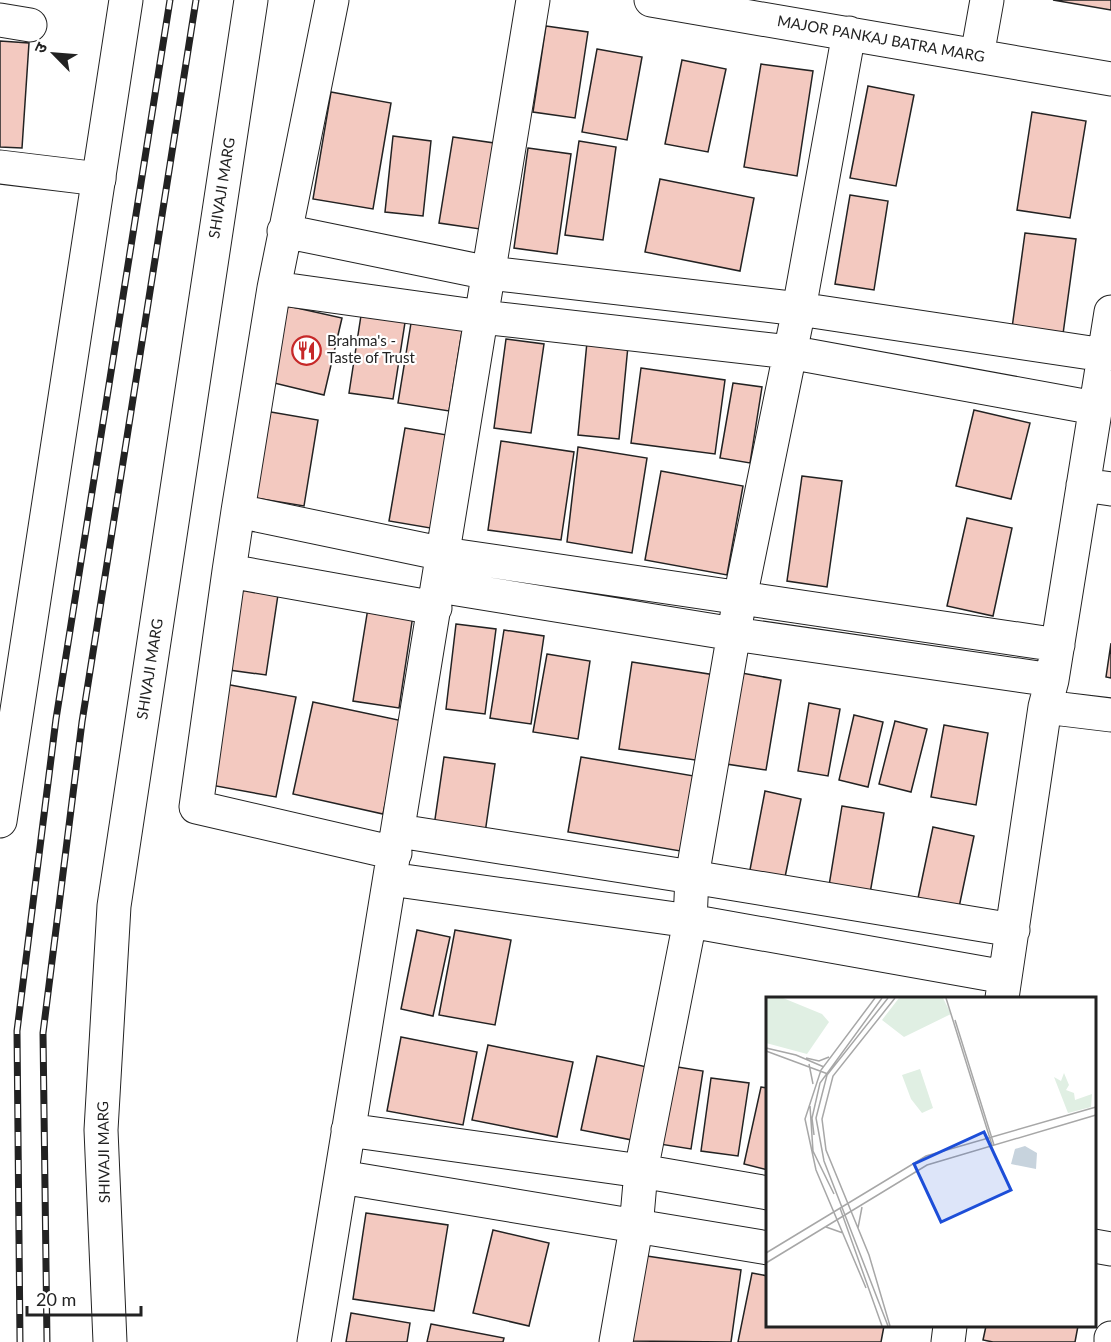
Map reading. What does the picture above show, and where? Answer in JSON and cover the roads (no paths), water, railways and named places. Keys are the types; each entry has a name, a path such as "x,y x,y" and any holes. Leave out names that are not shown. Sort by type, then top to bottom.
{"street":[{"path":"0,822 126,0"},
{"name":"SHIVAJI MARG","path":"110,1342 101,1130 114,906 251,0"},
{"path":"332,0 274,288 238,511 196,807 690,921 1003,988 1058,645 1097,487 1095,408 1111,312"},
{"path":"314,1342 534,0"},
{"name":"MAJOR PANKAJ BATRA MARG","path":"651,0 738,7 849,33 1111,79"},
{"path":"977,56 987,0"},
{"path":"616,1342 636,1228 641,1171 690,921 692,876 740,598 799,309 849,33"},
{"path":"0,167 99,179"},
{"path":"284,231 489,273 799,309 1104,356"},
{"path":"274,288 482,317 789,352 1095,408"},
{"path":"238,511 444,554 1058,645"},
{"path":"229,571 734,634 1049,693 1111,715"},
{"path":"394,854 692,876 1013,930"},
{"path":"348,1130 641,1171 766,1193"},
{"path":"341,1177 636,1228 766,1248"},
{"path":"1096,1246 1111,1249"},
{"path":"948,1342 950,1327"}],"railway":[{"path":"20,1342 17,1031 56,719 170,0"},
{"path":"47,1342 43,1033 82,722 196,0"}],"place":[{"name":"Brahma's - Taste of Trust","path":"306,350"}]}
